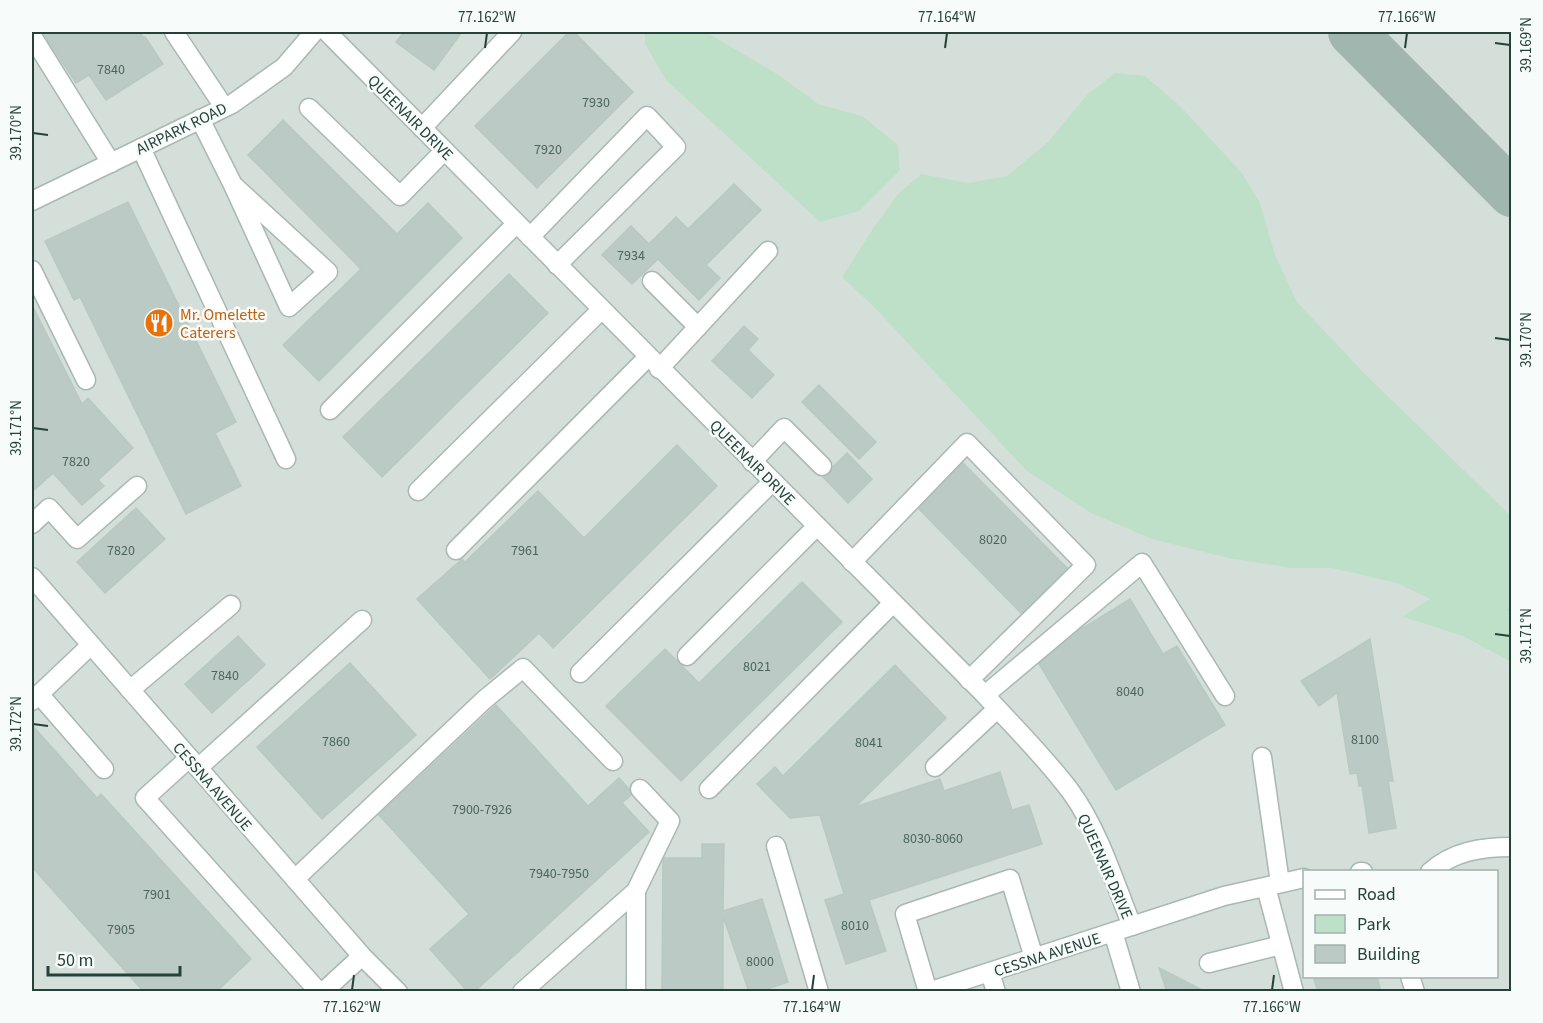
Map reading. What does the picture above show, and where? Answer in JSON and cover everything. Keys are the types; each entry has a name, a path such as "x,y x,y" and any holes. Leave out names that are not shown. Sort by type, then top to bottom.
{"street":[{"path":"174,32 224,107"},
{"name":"AIRPARK ROAD","path":"32,201 224,107 284,67 314,32"},
{"name":"QUEENAIR DRIVE","path":"327,32 991,702 1046,762 1072,793 1093,829 1132,926"},
{"path":"422,128 512,32"},
{"path":"32,36 111,163"},
{"path":"309,108 400,196 444,151"},
{"path":"530,237 647,116 676,147 557,265"},
{"path":"200,119 289,307 328,272 233,185"},
{"path":"141,148 286,459"},
{"path":"330,410 516,224"},
{"path":"456,550 654,363 698,327 768,251"},
{"path":"32,270 86,380"},
{"path":"652,281 698,327"},
{"path":"418,491 601,310"},
{"path":"752,462 784,428 822,466"},
{"path":"852,562 967,443 1086,565 969,680"},
{"path":"580,674 772,482"},
{"path":"32,524 49,508 77,539 137,486"},
{"path":"687,656 817,526"},
{"path":"935,767 991,702 1142,563 1225,696"},
{"name":"CESSNA AVENUE","path":"32,577 362,956 398,992"},
{"path":"710,789 893,603"},
{"path":"130,690 231,605"},
{"path":"362,620 194,763 145,798 321,992 362,956"},
{"path":"91,645 35,698 104,768"},
{"path":"295,879 484,700 523,668 613,760"},
{"path":"1262,757 1273,885 1281,945 1294,992"},
{"path":"522,992 636,891 670,821 640,789"},
{"path":"776,846 819,992"},
{"path":"1432,870 1437,865 1464,852 1491,847 1512,847"},
{"name":"CESSNA AVENUE","path":"928,992 1224,896 1303,878"},
{"path":"928,992 905,914 1010,879 1034,958"},
{"path":"636,891 636,992"},
{"path":"1113,932 1131,992"},
{"path":"1209,963 1281,945"},
{"path":"990,972 996,992"}],"shaded area":[{"path":"32,32 1511,32 1511,579 1402,617 1462,636 1511,662 1511,991 32,991"}],"green space":[{"path":"645,32 706,32 779,75 818,104 862,116 898,145 900,170 859,211 820,222 666,80 645,44"},
{"path":"1115,73 1145,76 1180,106 1242,173 1260,203 1275,255 1297,302 1364,373 1511,516 1511,662 1462,636 1402,617 1430,599 1397,583 1332,568 1291,568 1229,558 1152,539 1091,513 1026,470 874,307 842,277 898,194 921,174 969,183 1007,176 1048,142 1087,95"}],"building":[{"path":"42,32 139,32 163,64 106,100 89,75 76,83"},
{"path":"404,32 462,32 434,70 396,42"},
{"path":"569,32 574,32 633,92 537,188 475,126"},
{"path":"283,120 397,234 428,203 462,238 319,381 283,345 361,269 248,155"},
{"path":"734,184 761,210 706,265 720,278 699,300 658,259 632,284 602,255 631,226 649,244 676,217 688,229"},
{"path":"128,202 236,422 215,433 241,486 186,514 80,297 74,300 45,241"},
{"path":"509,274 548,313 382,477 343,437"},
{"path":"32,305 82,404 88,398 133,448 98,480 104,486 82,505 53,473 32,492"},
{"path":"744,326 758,339 748,350 774,375 752,398 712,361"},
{"path":"819,385 876,442 859,459 802,402"},
{"path":"677,445 717,486 553,648 539,633 490,679 417,599 462,559 465,562 538,491 584,538"},
{"path":"847,453 872,479 848,503 823,477 829,474"},
{"path":"963,463 1067,568 1021,613 919,509"},
{"path":"136,508 165,539 105,593 77,562"},
{"path":"802,582 842,622 681,781 606,706 665,649 699,683"},
{"path":"1130,599 1163,654 1177,646 1225,725 1116,790 1039,664 1081,629"},
{"path":"238,636 265,665 212,713 185,684"},
{"path":"1370,639 1393,781 1388,781 1396,828 1369,833 1362,786 1359,786 1357,773 1350,774 1337,693 1319,706 1301,681"},
{"path":"350,663 416,735 322,819 257,747"},
{"path":"895,665 946,718 855,807 940,779 944,791 1000,772 1012,810 1029,805 1042,844 869,900 886,951 846,964 825,900 844,894 820,815 790,818 757,784 775,767 783,776"},
{"path":"496,705 588,806 619,778 629,789 631,795 622,803 649,832 474,992 468,992 430,949 469,914 379,815"},
{"path":"32,725 97,798 101,794 251,959 216,992 144,992 32,867"},
{"path":"702,844 724,844 723,911 762,899 788,982 758,992 749,992 723,916 723,992 662,992 663,861 664,858 702,858"},
{"path":"1159,968 1206,992 1167,992"},
{"path":"1314,978 1378,978 1381,992 1318,992"}],"taxiway":[{"path":"1352,32 1512,193"}],"place":[{"name":"Mr. Omelette Caterers","path":"159,323"}]}
